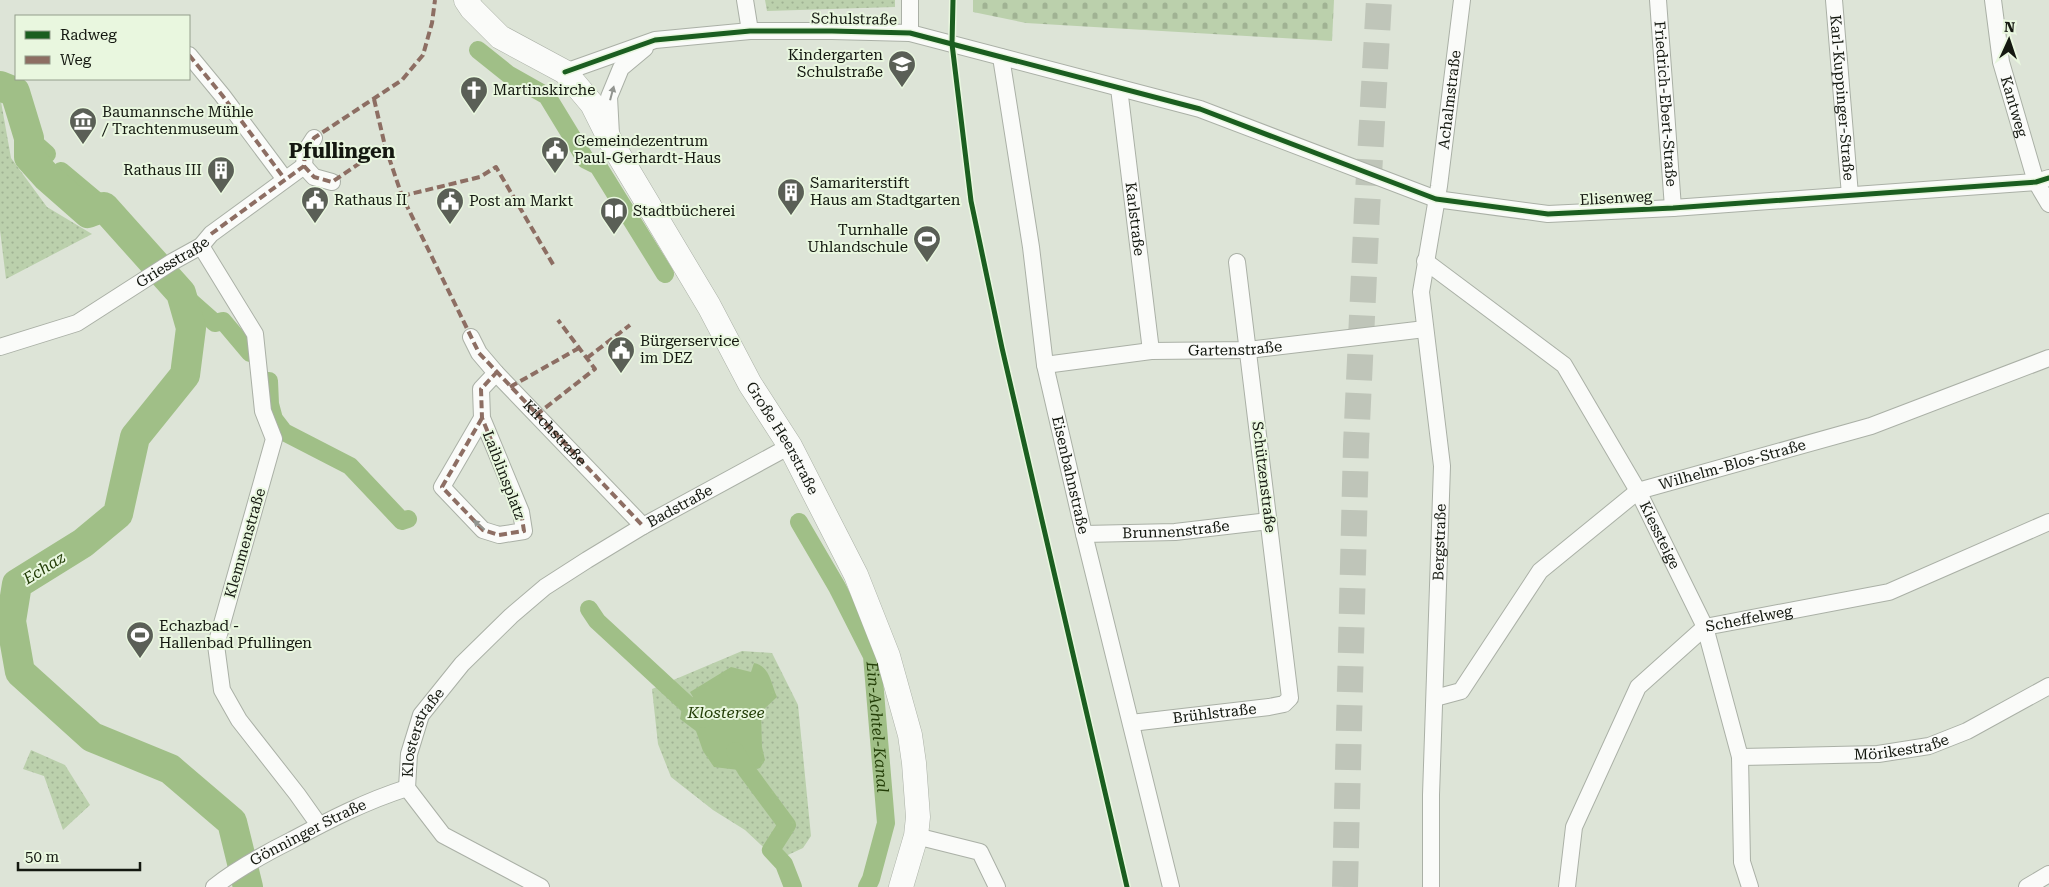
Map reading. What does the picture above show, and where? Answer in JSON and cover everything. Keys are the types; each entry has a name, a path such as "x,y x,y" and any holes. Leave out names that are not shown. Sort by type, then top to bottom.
{"main road":[{"path":"466,0 472,10 500,37 565,72"},
{"name":"Große Heerstraße","path":"565,72 592,104 611,142 709,306 750,384 790,446 856,575 888,656 911,745 918,818 916,836 901,887"}],"street":[{"path":"745,0 750,31"},
{"path":"910,0 910,33"},
{"name":"Achalmstraße","path":"1436,199 1462,0"},
{"name":"Friedrich-Ebert-Straße","path":"1658,0 1674,208"},
{"name":"Karl-Kuppinger-Straße","path":"1834,0 1850,195"},
{"name":"Kantweg","path":"1994,0 2001,62 2043,180 2049,204"},
{"name":"Schulstraße","path":"565,72 655,40 750,31 910,33 1200,109"},
{"path":"611,142 609,97 621,68 655,40"},
{"path":"190,56 222,95 284,178"},
{"name":"Eisenbahnstraße","path":"1001,57 1031,247 1045,365 1084,534 1171,887"},
{"name":"Karlstraße","path":"1119,88 1150,351"},
{"name":"Elisenweg","path":"1200,109 1436,199 1548,214 1674,208 2043,180"},
{"path":"314,138 305,152 304,166 314,177 332,182"},
{"name":"Griesstraße","path":"0,347 77,323 172,262 201,246 211,234 284,178 304,166"},
{"name":"Bergstraße","path":"1431,887 1431,795 1442,466 1420,292 1436,199"},
{"name":"Klemmenstraße","path":"201,246 255,334 263,411 274,439 216,645 222,690 239,720 319,825"},
{"name":"Kiessteige","path":"1424,261 1564,365 1638,491 1705,627 1740,757 1742,862 1750,887"},
{"name":"Schützenstraße","path":"1237,262 1291,693"},
{"name":"Gartenstraße","path":"1045,365 1150,351 1248,350 1425,328"},
{"name":"Kirchstraße","path":"472,337 479,354 496,373 643,526"},
{"name":"Wilhelm-Blos-Straße","path":"1435,698 1461,691 1540,571 1638,491 1871,426 2049,358"},
{"name":"Laiblinsplatz","path":"482,418 442,487 483,530 499,535 524,531 521,512 482,418 481,389 496,373"},
{"name":"Badstraße","path":"572,569 643,526 790,446"},
{"name":"Brunnenstraße","path":"1084,534 1176,532 1269,521"},
{"name":"Scheffelweg","path":"1567,887 1574,827 1638,687 1705,627 1890,592 2049,522"},
{"name":"Klosterstraße","path":"541,887 443,835 406,788 409,754 421,714 462,664 511,616 545,587 572,569"},
{"name":"Mörikestraße","path":"1740,757 1878,754 1929,746 1967,731 2049,686"},
{"name":"Brühlstraße","path":"1131,723 1280,705 1287,702 1291,693"},
{"name":"Gönninger Straße","path":"214,887 236,869 319,825 367,802 406,788"},
{"path":"916,836 980,852 997,887"},
{"path":"2027,887 2049,874"}],"green space":[{"path":"765,0 895,0 895,7 767,11"},
{"path":"973,0 1334,0 1332,41 1026,23 973,12"},
{"path":"0,96 11,158 47,207 92,234 6,279 0,230"},
{"path":"742,651 772,653 798,705 811,836 803,848 777,860 745,830 713,810 671,777 658,744 652,689"},
{"path":"31,750 65,765 90,805 63,830 44,776 23,769"}],"water":[{"name":"Klostersee","path":"754,663 764,668 767,672 777,697 761,712 762,747 765,760 760,768 747,771 714,767 703,751 696,731 680,719 682,708 693,697 690,692 731,667 751,672"}],"waterway":[{"path":"478,50 508,74 547,96 586,160 598,166 665,274"},
{"name":"Echaz","path":"0,86 15,92 29,138 29,157 47,177 88,213 104,207 181,293 191,328 185,375 135,437 118,514 83,543 17,584 11,621 20,672 92,737 170,769 232,822 248,887"},
{"name":"Echaz","path":"0,91 15,92"},
{"name":"Echaz","path":"29,138 47,154"},
{"name":"Echaz","path":"61,171 104,207"},
{"path":"181,293 215,323 223,321 250,353"},
{"path":"269,381 270,404 274,419 284,432 350,466 402,521 408,519"},
{"name":"Ein-Achtel-Kanal","path":"799,522 837,587 872,656 886,823 871,879 867,887"},
{"path":"589,609 597,621 703,719"},
{"path":"735,751 747,771 787,825 771,850 784,864 793,887"}],"tunnel":[{"path":"1345,887 1356,445 1379,0"}],"marked path":[{"path":"211,234 304,166 305,152 314,138 402,80 423,55 432,23 435,0"},
{"path":"190,56 222,95 284,178"},
{"path":"374,99 385,146 402,196 479,353 643,526"},
{"path":"304,166 314,177 332,182 385,146"},
{"path":"402,196 480,177 496,167 554,266"},
{"path":"536,415 595,369 558,320"},
{"path":"587,358 630,325"},
{"path":"510,387 579,348"},
{"path":"482,418 442,487 483,530 499,535 524,531 521,512 482,418 481,389 496,373"}],"cycle path":[{"path":"953,0 952,44 971,201 1002,348 1127,887"},
{"path":"565,72 655,40 750,31 910,33 1200,109 1436,199 1548,214 1673,208 2036,182 2049,178"}],"place":[{"name":"Kindergarten Schulstraße","path":"902,88"},
{"name":"Martinskirche","path":"474,114"},
{"name":"Baumannsche Mühle / Trachtenmuseum","path":"83,145"},
{"name":"Gemeindezentrum Paul-Gerhardt-Haus","path":"555,174"},
{"name":"Rathaus III","path":"221,194"},
{"name":"Samariterstift Haus am Stadtgarten","path":"791,216"},
{"name":"Rathaus II","path":"315,224"},
{"name":"Post am Markt","path":"450,225"},
{"name":"Stadtbücherei","path":"614,235"},
{"name":"Turnhalle Uhlandschule","path":"927,263"},
{"name":"Bürgerservice im DEZ","path":"621,374"},
{"name":"Echazbad - Hallenbad Pfullingen","path":"140,659"}],"district":[{"name":"Pfullingen","path":"342,151"}]}
